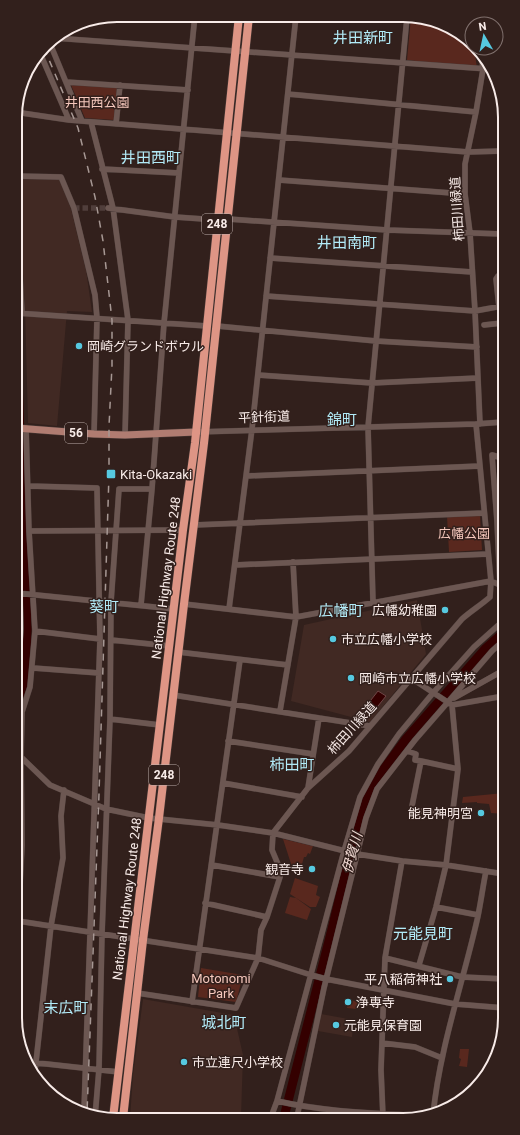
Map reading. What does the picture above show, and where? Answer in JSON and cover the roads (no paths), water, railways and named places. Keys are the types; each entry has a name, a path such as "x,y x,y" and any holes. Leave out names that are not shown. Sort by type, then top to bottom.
{"highway":[{"name":"National Highway Route 248","path":"124,1113 137,993 138,940 149,818 196,432 238,22"},
{"name":"National Highway Route 248","path":"114,1113 138,940 160,818 173,695 217,326 248,22"}],"main road":[{"name":"平針街道","path":"26,428 125,435 196,432"}],"street":[{"path":"141,605 152,490 164,323 194,22"},
{"path":"229,609 247,476 295,22"},
{"path":"373,602 368,427 407,22"},
{"path":"63,39 484,69"},
{"path":"52,48 82,121"},
{"path":"42,59 68,120"},
{"name":"柿田川緑道","path":"273,833 308,788 349,751 462,619 490,597 491,582 480,466 475,311 470,234 465,194 465,164 485,70"},
{"path":"66,82 188,90"},
{"path":"116,124 120,85"},
{"path":"288,94 476,112"},
{"path":"22,113 68,120 228,133 468,152 498,151"},
{"path":"91,122 111,208 128,320 125,435"},
{"path":"102,169 179,173"},
{"path":"22,176 61,177 74,208 95,294 97,318 94,434"},
{"path":"278,180 465,194"},
{"path":"111,208 175,217 218,220"},
{"path":"228,219 387,230 498,234"},
{"path":"270,258 472,272"},
{"path":"498,276 496,279 498,293"},
{"path":"266,296 475,311 498,307"},
{"path":"22,313 207,326"},
{"path":"484,325 498,323"},
{"path":"217,326 376,341 477,347"},
{"path":"258,375 372,383 478,378"},
{"name":"平針街道","path":"196,432 252,429 498,422"},
{"path":"22,712 30,686 33,668 35,631 29,531 26,428"},
{"path":"498,457 492,456 498,505"},
{"path":"247,476 480,466"},
{"path":"28,486 97,488 100,639 84,1107"},
{"path":"96,1110 110,719 111,602 119,489 152,490"},
{"path":"194,525 484,513"},
{"path":"29,531 183,530"},
{"path":"235,565 488,554"},
{"path":"280,711 296,617 293,562"},
{"path":"184,604 296,617 491,582 498,585"},
{"path":"22,593 174,609"},
{"path":"272,1113 312,975 344,851 360,797 378,764 399,734 433,692 474,647 498,625"},
{"path":"35,631 100,639"},
{"path":"111,640 170,646"},
{"path":"298,1113 326,979 366,818 377,789 407,751 498,646"},
{"path":"178,652 288,665"},
{"path":"192,1002 240,660"},
{"path":"33,668 99,673"},
{"path":"450,702 498,674"},
{"path":"411,678 450,702 498,697"},
{"path":"173,695 370,726"},
{"path":"419,965 436,907 446,865 451,815 458,769 450,702"},
{"path":"308,788 319,718"},
{"path":"110,719 160,725"},
{"path":"228,741 313,754"},
{"path":"407,751 416,754 415,760 458,769"},
{"path":"22,760 50,785 106,809 149,818 218,825 273,833 357,854 498,873"},
{"path":"421,761 412,806 414,810 451,815"},
{"path":"223,783 302,797"},
{"path":"36,1066 51,926 63,858 61,816 64,790"},
{"path":"137,993 236,1008 258,958 261,930 267,917 280,877 280,869 272,850 273,833"},
{"path":"383,1113 381,1070 385,958 402,861"},
{"path":"212,865 280,877"},
{"path":"434,1108 436,1087 446,1036 478,916 486,871"},
{"path":"206,904 267,917"},
{"path":"436,907 478,916"},
{"path":"22,922 258,958 326,979 455,1004 498,1007"},
{"path":"385,958 419,965 462,977 498,979"},
{"path":"382,1043 415,1047 442,1058"},
{"path":"36,1062 119,1072"},
{"path":"277,1101 299,1106 358,1113"}],"waterway":[{"path":"22,490 27,629 25,680 22,688"},
{"name":"伊賀川","path":"285,1113 359,818 367,796 378,777 406,739 486,648 498,637"}],"tunnel":[{"path":"74,208 108,208"}],"railway":[{"path":"47,54 78,128 95,197 103,241 112,320 112,366 99,794 87,1108"}],"place":[{"name":"岡崎グランドボウル","path":"79,346"},
{"name":"Kita-Okazaki","path":"111,474"},
{"name":"広幡幼稚園","path":"445,610"},
{"name":"市立広幡小学校","path":"333,639"},
{"name":"岡崎市立広幡小学校","path":"351,678"},
{"name":"能見神明宮","path":"481,813"},
{"name":"観音寺","path":"312,869"},
{"name":"平八稲荷神社","path":"450,979"},
{"name":"浄専寺","path":"348,1002"},
{"name":"元能見保育園","path":"336,1025"},
{"name":"市立連尺小学校","path":"184,1062"}],"district":[{"name":"井田新町","path":"363,38"},
{"name":"井田西町","path":"151,158"},
{"name":"井田南町","path":"347,243"},
{"name":"錦町","path":"342,420"},
{"name":"葵町","path":"104,607"},
{"name":"広幡町","path":"341,611"},
{"name":"柿田町","path":"292,765"},
{"name":"元能見町","path":"423,934"},
{"name":"末広町","path":"66,1008"},
{"name":"城北町","path":"224,1023"}],"park label":[{"name":"井田西公園","path":"97,102"},
{"name":"広幡公園","path":"464,533"},
{"name":"Motonomi Park","path":"221,986"}]}
